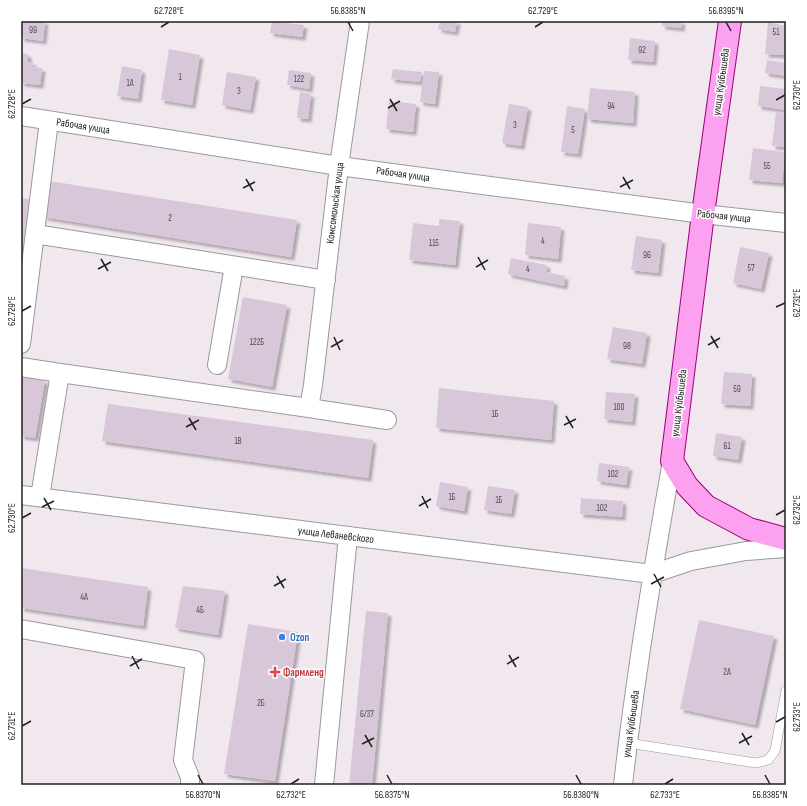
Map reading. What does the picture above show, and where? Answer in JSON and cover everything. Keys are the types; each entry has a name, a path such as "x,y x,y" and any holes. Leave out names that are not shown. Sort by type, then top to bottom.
{"main road":[{"name":"улица Куйбышева","path":"672,461 703,214 730,21"},
{"path":"672,461 687,486 706,506 749,529 786,539"}],"street":[{"name":"Комсомольская улица","path":"309,408 339,166 360,21"},
{"name":"Рабочая улица","path":"21,116 339,166 703,214 786,223"},
{"path":"21,344 49,121"},
{"path":"35,234 326,280"},
{"path":"217,365 234,266"},
{"path":"21,366 60,373 386,420"},
{"path":"40,497 60,373"},
{"name":"улица Куйбышева","path":"623,785 652,574 672,461"},
{"name":"улица Леваневского","path":"21,495 652,574"},
{"path":"324,785 348,536"},
{"path":"652,574 691,561 746,551 786,548"},
{"path":"21,629 195,660 184,760 190,777 190,785"}],"lane":[{"path":"628,743 756,763 768,760 775,751 786,690"}],"building":[{"path":"21,21 45,21 43,41 21,38"},
{"path":"272,21 285,21 285,23 304,25 302,37 270,33"},
{"path":"440,21 457,21 455,32 438,29"},
{"path":"662,21 682,21 681,28 662,26"},
{"path":"768,22 786,26 786,55 765,54"},
{"path":"630,38 655,41 653,62 628,60"},
{"path":"169,49 200,55 192,105 161,100"},
{"path":"21,53 28,54 28,62 33,62 32,67 42,68 40,85 21,83"},
{"path":"767,60 786,63 786,76 765,73"},
{"path":"122,66 142,70 138,99 117,96"},
{"path":"393,69 422,72 420,82 391,79"},
{"path":"289,70 311,73 309,89 287,85"},
{"path":"424,71 439,72 435,104 420,102"},
{"path":"227,72 256,77 250,110 222,105"},
{"path":"760,86 786,89 786,110 758,106"},
{"path":"590,88 635,92 633,123 587,119"},
{"path":"300,92 311,94 308,119 297,118"},
{"path":"389,101 416,104 413,132 386,129"},
{"path":"509,104 528,107 521,146 502,143"},
{"path":"567,106 585,109 578,154 561,152"},
{"path":"776,112 786,113 786,147 772,146"},
{"path":"753,148 785,152 782,183 749,180"},
{"path":"49,181 297,220 291,257 44,217"},
{"path":"21,198 33,200 22,267 21,267"},
{"path":"439,219 460,221 455,265 409,260 413,223 439,226"},
{"path":"528,223 561,227 558,259 525,255"},
{"path":"636,236 662,240 658,273 631,270"},
{"path":"740,247 769,253 761,289 733,283"},
{"path":"511,258 547,265 546,272 565,276 564,286 508,274"},
{"path":"243,297 287,305 272,387 228,379"},
{"path":"613,327 647,333 642,364 607,359"},
{"path":"724,372 752,374 750,406 721,404"},
{"path":"21,376 45,380 35,438 21,436"},
{"path":"439,388 554,401 551,440 436,428"},
{"path":"606,392 635,394 632,422 604,419"},
{"path":"108,404 373,440 368,478 102,441"},
{"path":"716,433 742,437 738,460 713,456"},
{"path":"599,463 629,467 626,485 597,481"},
{"path":"440,482 468,487 464,511 436,506"},
{"path":"488,486 515,490 511,514 484,510"},
{"path":"581,498 623,501 622,517 580,514"},
{"path":"21,568 148,587 143,626 21,608"},
{"path":"183,586 225,591 218,635 175,628"},
{"path":"366,611 388,613 372,785 349,785"},
{"path":"699,620 774,636 755,725 680,709"},
{"path":"248,624 298,632 275,781 224,774"}],"place":[{"name":"Ozon","path":"282,637"},
{"name":"Фармленд","path":"275,672"}]}
